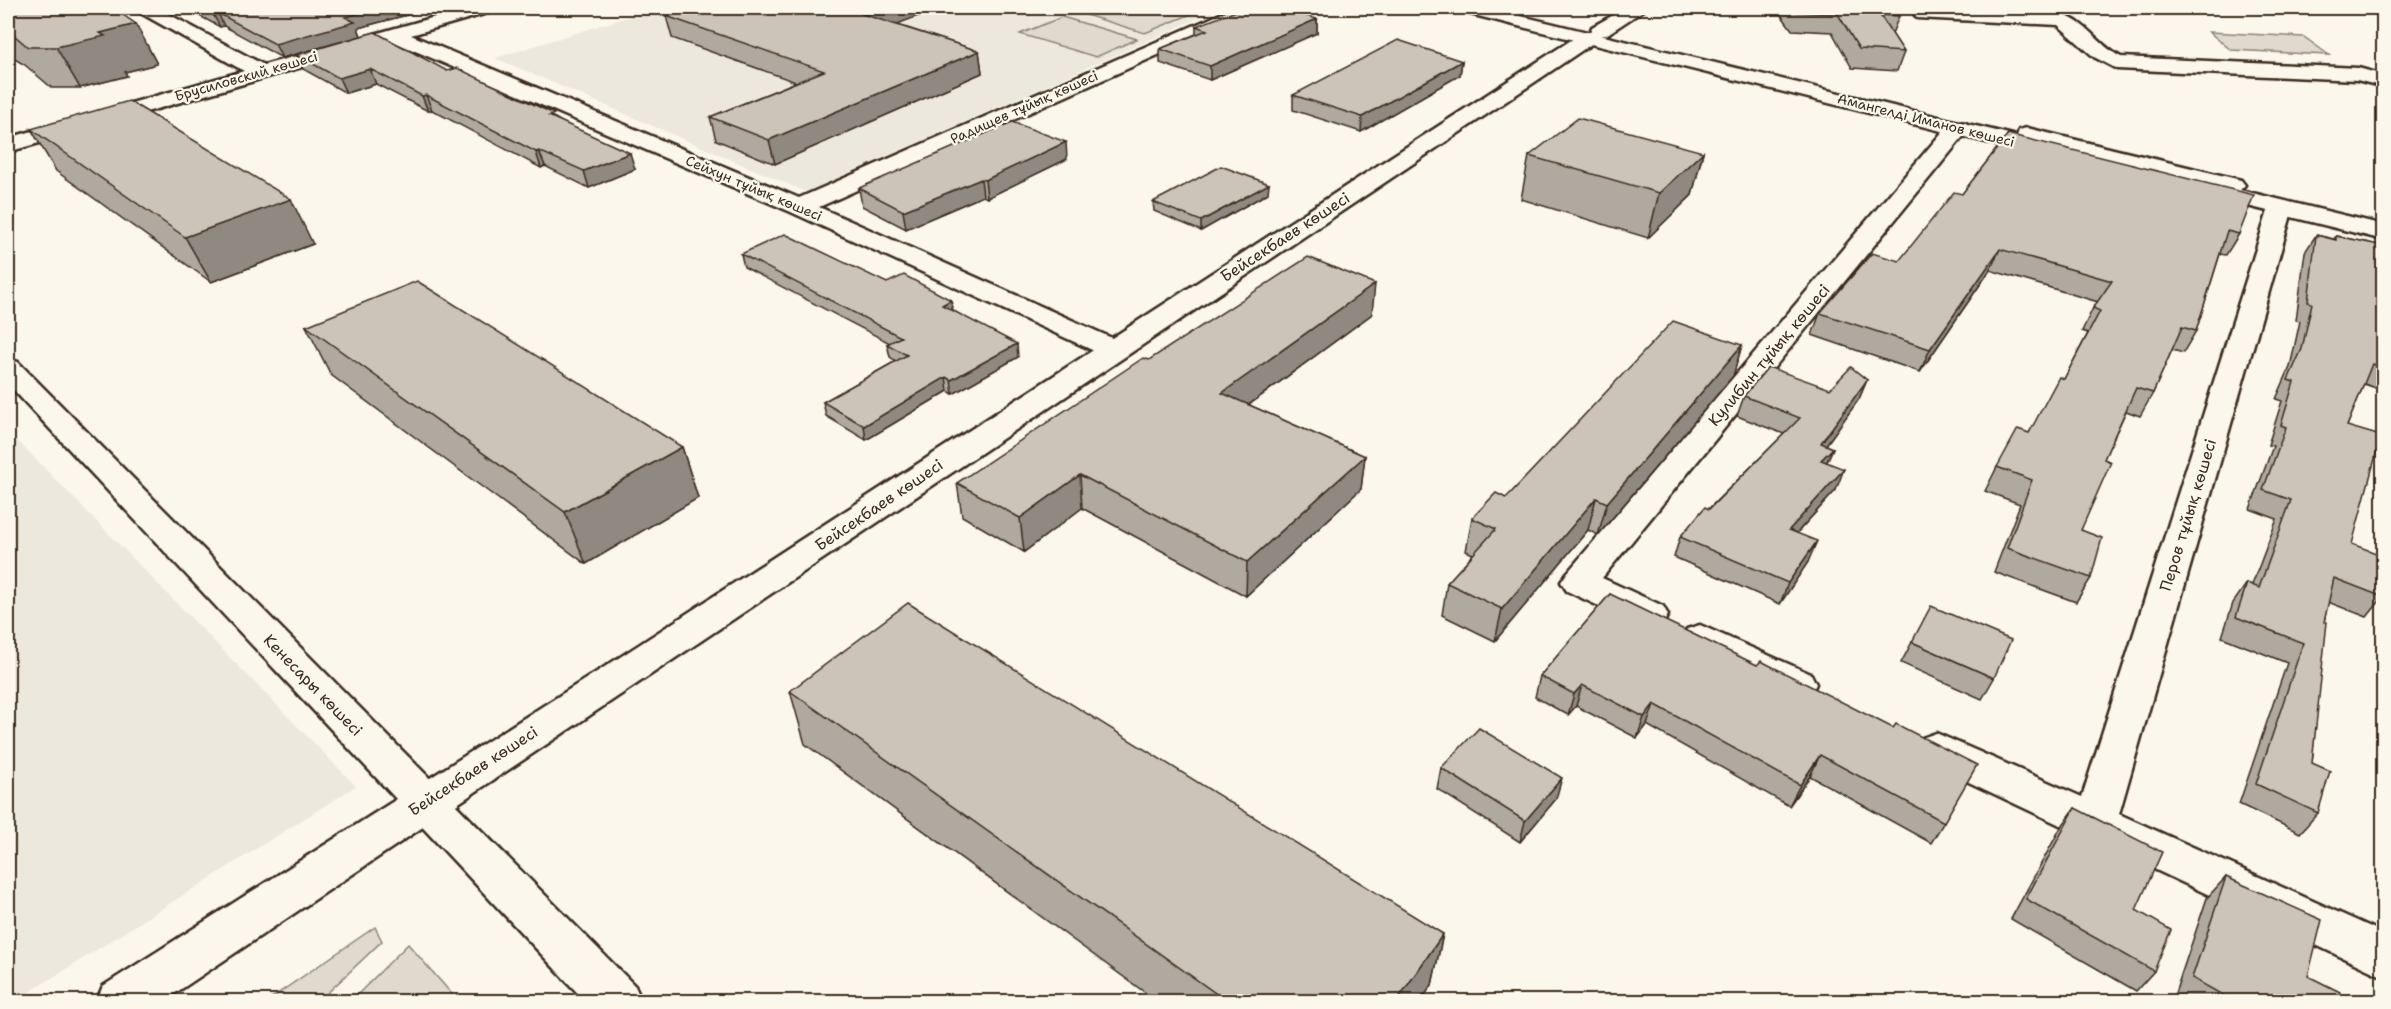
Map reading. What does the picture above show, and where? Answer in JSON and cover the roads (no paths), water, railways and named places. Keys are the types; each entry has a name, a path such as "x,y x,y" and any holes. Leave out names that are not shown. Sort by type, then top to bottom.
{"street":[{"path":"145,8 261,72"},
{"name":"Брусиловский көшесі","path":"8,145 485,8"},
{"name":"Радищев тұйық көшесі","path":"799,207 1248,8"},
{"name":"Амангелді Иманов көшесі","path":"1468,8 1594,34 2384,222"},
{"name":"Амангелді Иманов көшесі","path":"1503,8 1594,34 1958,128 2384,233"},
{"name":"Бейсекбаев көшесі","path":"120,1002 1594,34 1638,8"},
{"path":"1913,11 2062,20 2074,26 2102,56 2117,63 2358,74 2384,81"},
{"name":"Сейхун тұйық көшесі","path":"392,34 799,207 1113,350"},
{"name":"Кулибин тұйық көшесі","path":"1827,698 1579,582 1958,128"},
{"name":"Перов тұйық көшесі","path":"2095,823 2281,208"},
{"name":"Кенесары көшесі","path":"8,368 618,1002"},
{"path":"1902,733 2384,956"}]}
